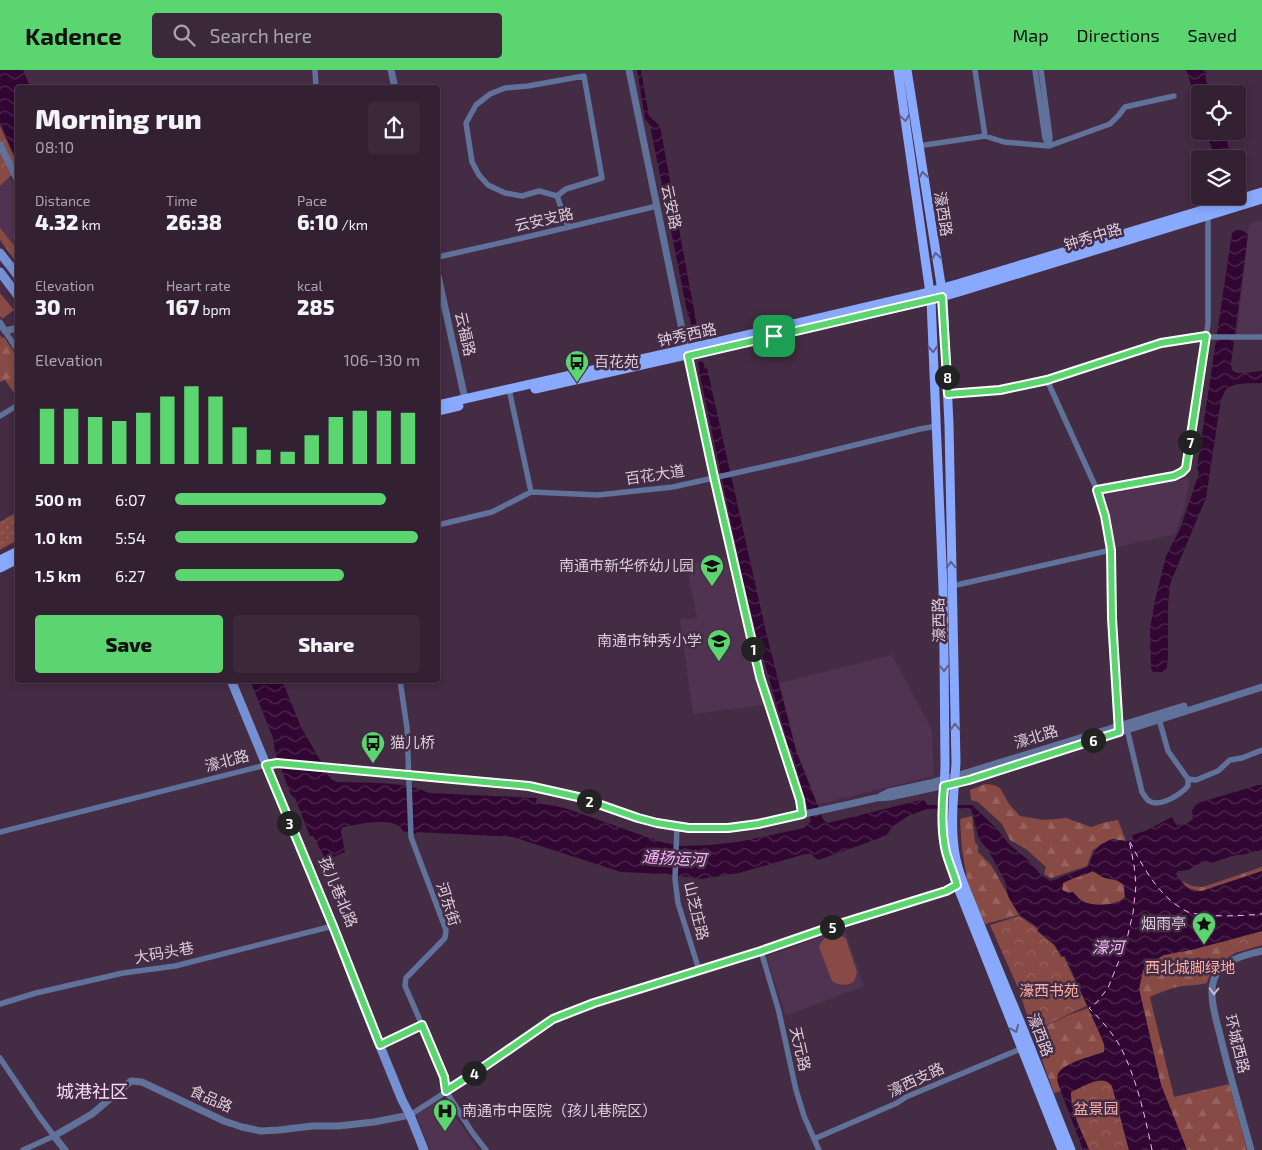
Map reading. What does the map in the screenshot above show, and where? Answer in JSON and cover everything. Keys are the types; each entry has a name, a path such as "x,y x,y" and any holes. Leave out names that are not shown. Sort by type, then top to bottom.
{"main road":[{"name":"濠西路","path":"898,70 930,296 944,634 943,818 946,851 957,885 1071,1150"},
{"name":"濠西路","path":"907,70 942,293 948,394 955,780 953,830 955,853 960,873 988,946 1024,1028 1026,1047 1062,1150"},
{"name":"钟秀中路","path":"942,293 1262,192"},
{"name":"钟秀中路","path":"930,296 1262,199"},
{"path":"0,253 15,272"},
{"path":"0,272 15,292"},
{"name":"钟秀西路","path":"440,410 510,392 930,296"},
{"name":"钟秀西路","path":"440,405 510,392"},
{"path":"0,560 15,552"},
{"path":"0,568 15,560"},
{"name":"孩儿巷北路","path":"232,683 271,764 333,926 382,1044"},
{"name":"孩儿巷北路","path":"239,683 337,924 402,1100 424,1150"}],"street":[{"path":"315,70 316,85"},
{"path":"391,70 394,85"},
{"name":"云安路","path":"628,70 687,352"},
{"path":"975,70 985,136"},
{"path":"1035,70 1045,138 1049,146"},
{"path":"1041,70 1050,137 1049,146"},
{"path":"584,76 602,178 566,189 557,196 539,192 522,196 505,193 488,185 472,162 466,123 476,105 490,94 505,88 584,76"},
{"path":"918,146 985,136 1004,142 1049,146 1110,124 1125,107 1174,96"},
{"path":"0,145 15,175"},
{"path":"557,196 568,227"},
{"name":"云安支路","path":"440,257 657,206"},
{"path":"1097,490 1174,476 1186,468 1208,324 1208,216"},
{"name":"云福路","path":"440,285 465,399"},
{"path":"0,323 15,346"},
{"path":"5,331 15,329"},
{"path":"948,394 1000,390 1047,380 1161,343 1206,336 1214,338 1262,336"},
{"path":"687,352 760,677 804,814"},
{"path":"1047,380 1097,490 1105,516 1111,550 1112,618 1121,729 1142,792 1148,801 1154,803 1165,802 1188,786 1188,779 1168,751 1160,719"},
{"path":"510,392 531,492"},
{"path":"0,416 15,407"},
{"name":"百花大道","path":"440,525 492,512 531,492 598,495 674,487 798,459 920,428 936,426"},
{"path":"952,586 1111,550"},
{"name":"濠北路","path":"1121,729 1262,682"},
{"name":"河东街","path":"400,683 407,728 411,837 446,930 445,938 406,978 405,986 422,1025"},
{"name":"濠北路","path":"0,832 271,764 529,786 578,797 638,818 689,828 728,828 758,824 876,798 889,792 955,780 1098,732 1121,729 1160,719 1262,687"},
{"path":"1188,779 1196,780 1218,771 1230,760 1242,758 1262,750"},
{"name":"山芝庄路","path":"677,826 674,880 678,903 699,970"},
{"path":"410,1115 553,1019 594,1003 946,891 957,885"},
{"name":"大码头巷","path":"0,1004 36,993 123,973 175,966 333,926"},
{"name":"环城西路","path":"1251,1150 1227,1062 1213,997 1214,979 1219,970 1233,960 1262,950"},
{"name":"天元路","path":"761,951 779,1012 796,1090 818,1150"},
{"path":"382,1044 422,1025 444,1077 446,1091 486,1150"},
{"name":"濠西支路","path":"814,1139 897,1103 906,1097 1026,1047"},
{"path":"0,1058 38,1116 65,1150"},
{"name":"食品路","path":"23,1150 54,1136 92,1114 131,1081 142,1082 242,1128 279,1130 312,1126 338,1126 410,1115"}],"shaded area":[{"path":"10,177 15,188 15,247 0,228 0,186"},
{"path":"1262,220 1262,334 1237,335 1249,223"},
{"path":"1190,478 1184,509 1175,534 1114,548 1108,509 1102,495"},
{"name":"南通市钟秀小学","path":"726,557 764,705 693,714 680,620 697,617 686,564"},
{"path":"892,655 932,730 934,776 815,805 773,685"},
{"path":"844,928 864,986 786,1016 766,957"},
{"name":"南通市中医院（孩儿巷院区）","path":"441,1097 479,1150 430,1150 416,1114"}],"green space":[{"path":"0,126 15,159 15,172 0,186"},
{"path":"0,228 15,247 15,260 0,240"},
{"path":"0,293 14,310 2,319 0,316"},
{"path":"0,335 2,338 4,337 15,354 15,394 5,380 0,382"},
{"path":"15,513 15,541 0,550 0,522"},
{"path":"985,784 1000,788 1009,804 1020,816 1044,820 1066,818 1091,827 1118,820 1126,841 1111,839 1093,850 1087,866 1051,878 1044,874 1046,867 1026,849 1010,840 1002,824 978,802 971,800 970,790"},
{"path":"972,816 978,852 994,870 1019,915 985,924 968,884 962,850 960,819"},
{"path":"1262,867 1262,871 1202,891 1190,889 1182,881 1192,886 1203,887"},
{"path":"1092,871 1124,885 1125,897 1111,904 1092,904 1082,900 1073,892 1069,893 1062,890 1063,883"},
{"name":"濠西书苑","path":"1019,916 1038,929 1037,931 1054,945 1061,957 1064,957 1087,1006 1032,1031 1019,990 990,925"},
{"path":"1262,931 1262,945 1235,953 1226,941"},
{"path":"835,934 841,935 846,939 857,972 854,981 846,985 832,981 819,947 825,938"},
{"name":"西北城脚绿地","path":"1226,941 1235,953 1214,968 1207,983 1178,987 1150,997 1174,1097 1229,1084 1247,1150 1187,1150 1161,1085 1139,989 1143,970 1151,962 1164,955"},
{"path":"1088,1008 1104,1044 1104,1052 1074,1062 1059,1086 1061,1091 1054,1093 1032,1032"},
{"name":"盆景园","path":"1108,1081 1112,1086 1129,1150 1089,1150 1077,1122 1072,1107 1071,1092 1092,1082"}],"water":[{"path":"0,70 23,70 29,85 15,85 15,157 0,122"},
{"path":"637,70 641,70 649,116 660,126 695,315 688,316 650,125 645,119"},
{"path":"1185,70 1203,70 1207,73 1205,77 1208,85 1191,85"},
{"path":"1209,140 1227,140 1228,150 1212,150"},
{"path":"1236,230 1243,231 1248,235 1231,364 1233,370 1237,373 1262,371 1262,383 1233,386 1225,391 1221,399 1206,498 1170,584 1167,668 1162,672 1153,672 1151,668 1150,629 1155,600 1166,556 1180,529 1199,473 1197,468 1232,233"},
{"path":"707,368 766,632 796,750 823,819 827,823 921,800 925,801 927,805 972,805 997,829 1009,844 1028,860 1041,875 1050,881 1088,867 1094,852 1100,845 1112,839 1133,840 1132,835 1145,831 1172,817 1176,825 1186,824 1193,819 1192,810 1198,803 1262,785 1262,851 1232,856 1212,863 1206,861 1189,870 1178,871 1176,874 1186,886 1202,891 1262,871 1262,931 1191,950 1164,955 1151,962 1143,970 1139,989 1161,1085 1187,1150 1129,1150 1112,1086 1108,1082 1098,1081 1071,1092 1074,1114 1089,1150 1083,1150 1057,1076 1066,1066 1104,1052 1105,1047 1065,956 1062,956 1054,944 1038,931 1039,928 1020,915 1013,905 1008,896 1005,881 988,850 979,839 970,808 927,809 908,816 893,826 886,836 818,860 811,854 805,854 739,873 702,879 666,874 621,872 513,837 417,832 415,834 403,831 393,823 385,822 343,827 341,831 345,852 331,858 325,857 313,836 310,836 295,798 291,795 275,752 273,738 251,683 283,683 301,727 331,779 337,782 408,786 429,793 537,798 536,803 568,809 661,842 681,846 738,842 804,828 811,821 756,633 699,371","holes":["1093,871 1104,878 1116,880 1124,885 1125,897 1122,900 1105,905 1092,904 1082,901 1073,892 1069,893 1062,890 1063,883"]}],"waterway":[{"path":"692,316 694,325"},
{"path":"701,364 702,369"}],"ferry route":[{"path":"1152,1150 1140,1099 1122,1050 1103,1022 1089,1008 1097,1002 1108,988 1126,943 1133,913 1136,885 1129,840 1159,889 1176,905 1187,912 1221,916 1262,914"}],"place":[{"name":"百花苑","path":"577,383"},
{"name":"南通市新华侨幼儿园","path":"712,587"},
{"name":"南通市钟秀小学","path":"719,662"},
{"name":"猫儿桥","path":"373,764"},
{"name":"烟雨亭","path":"1204,945"},
{"name":"南通市中医院（孩儿巷院区）","path":"445,1132"}],"district":[{"name":"城港社区","path":"92,1092"}],"route":[{"path":"942,297 948,394 1000,390 1047,380 1161,343 1206,336 1186,468 1174,476 1097,490 1105,516 1111,550 1112,618 1119,732 969,780 944,786 944,839 957,885 946,891 594,1003 553,1019 446,1091 444,1077 422,1025 380,1045 266,765 277,763 529,786 578,797 657,823 689,828 728,828 758,824 802,814 800,800 760,677 688,356 774,336 942,297"}],"water label":[{"name":"通扬运河","path":"674,858"},
{"name":"濠河","path":"1108,947"}]}
